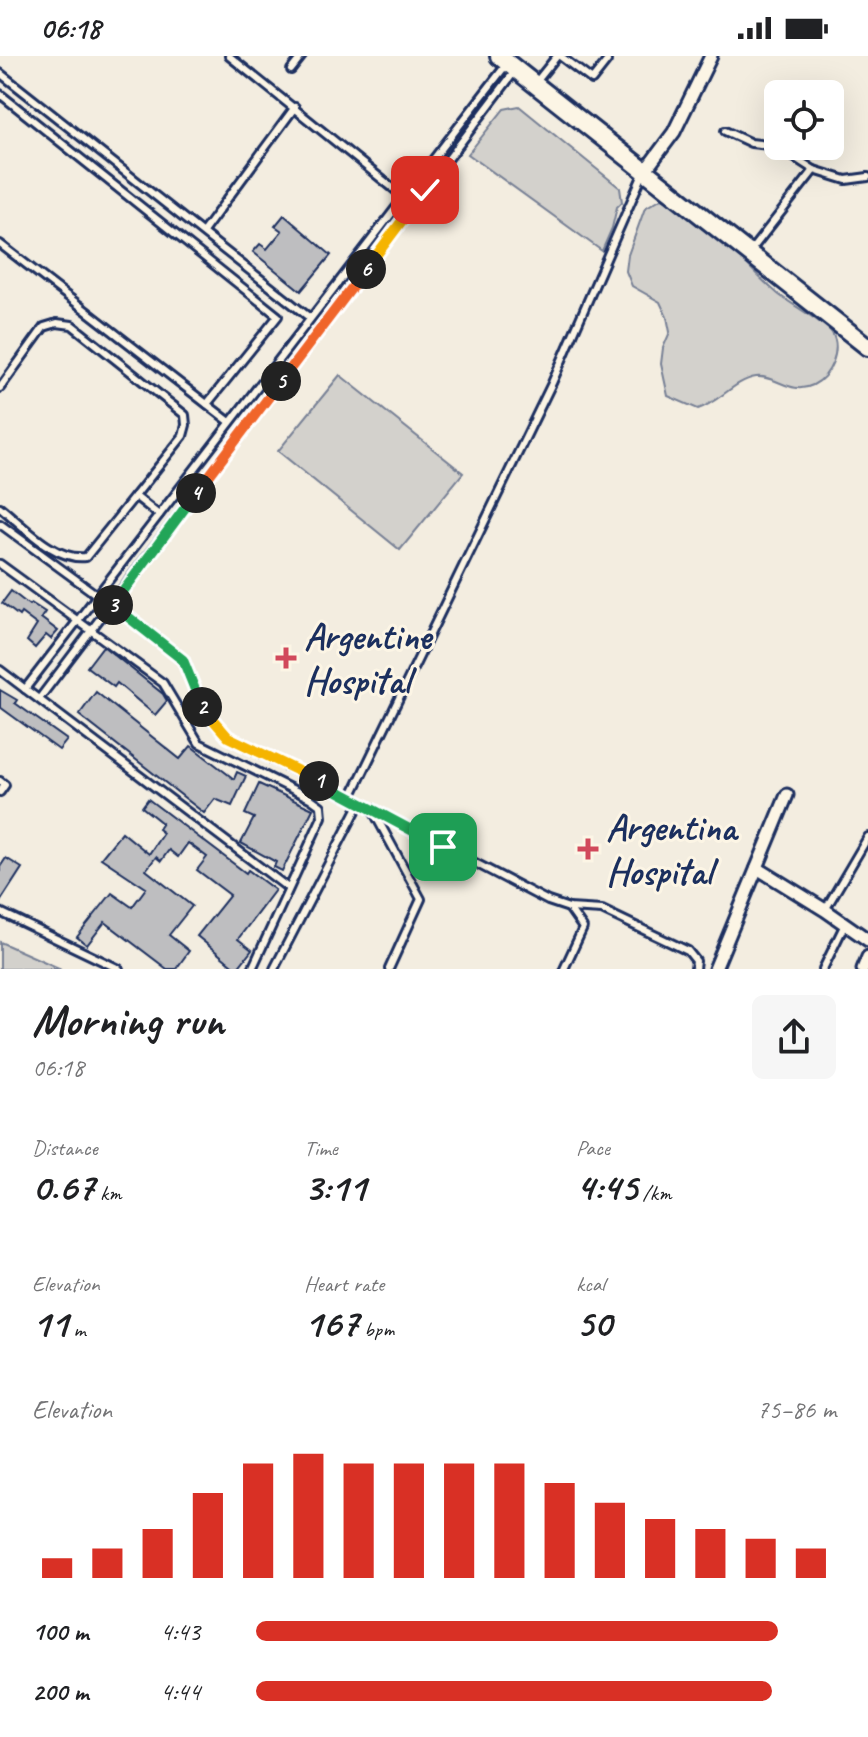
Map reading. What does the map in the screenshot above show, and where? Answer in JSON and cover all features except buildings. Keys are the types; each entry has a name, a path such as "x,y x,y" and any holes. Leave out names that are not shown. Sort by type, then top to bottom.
{"main road":[{"path":"509,61 534,84 868,347"}],"street":[{"path":"645,171 674,132 711,56"},
{"path":"715,969 787,795"},
{"path":"757,868 868,940"},
{"path":"863,969 868,957"}],"lane":[{"path":"229,56 404,197"},
{"path":"291,70 302,56"},
{"path":"534,84 559,56 592,80 607,61"},
{"path":"25,689 509,61"},
{"path":"39,699 112,604 509,61"},
{"path":"0,73 310,318"},
{"path":"0,94 278,316 207,404"},
{"path":"203,232 295,107"},
{"path":"725,131 751,143 777,146 814,170 846,180 868,177"},
{"path":"749,253 814,170"},
{"path":"351,797 552,383 645,171"},
{"path":"0,244 230,422"},
{"path":"0,388 44,327 57,323 72,325 185,415 186,425 183,436 86,557 73,559 60,554 0,507"},
{"path":"135,496 159,515"},
{"path":"0,524 97,595"},
{"path":"0,564 163,683 199,743 321,806 322,817 252,969"},
{"path":"112,604 183,660 204,712 228,737 351,797 548,901 569,908 602,910 688,951 696,961 695,969"},
{"path":"0,670 288,888"},
{"path":"0,781 5,785 0,792"},
{"path":"274,969 360,803"},
{"path":"372,809 421,899 389,969"},
{"path":"825,910 868,837"},
{"path":"564,969 583,928 569,908"},
{"path":"0,912 119,969"},
{"path":"823,969 845,924"}],"shaded area":[{"path":"519,106 620,188 622,202 617,207 602,251 468,154 504,109"},
{"path":"662,198 678,205 778,294 829,329 836,347 833,362 825,376 805,388 791,387 763,377 748,379 698,409 668,396 661,364 663,348 670,332 667,317 660,302 632,286 626,271 628,255 645,208"},
{"path":"340,375 463,473 400,550 278,451"},
{"path":"0,942 61,969 0,969"}],"place":[{"name":"Argentine Hospital","path":"286,658"},
{"name":"Argentina Hospital","path":"588,849"}],"route":[{"path":"425,190 112,604 183,660 204,712 228,737 351,797 443,847"}]}
